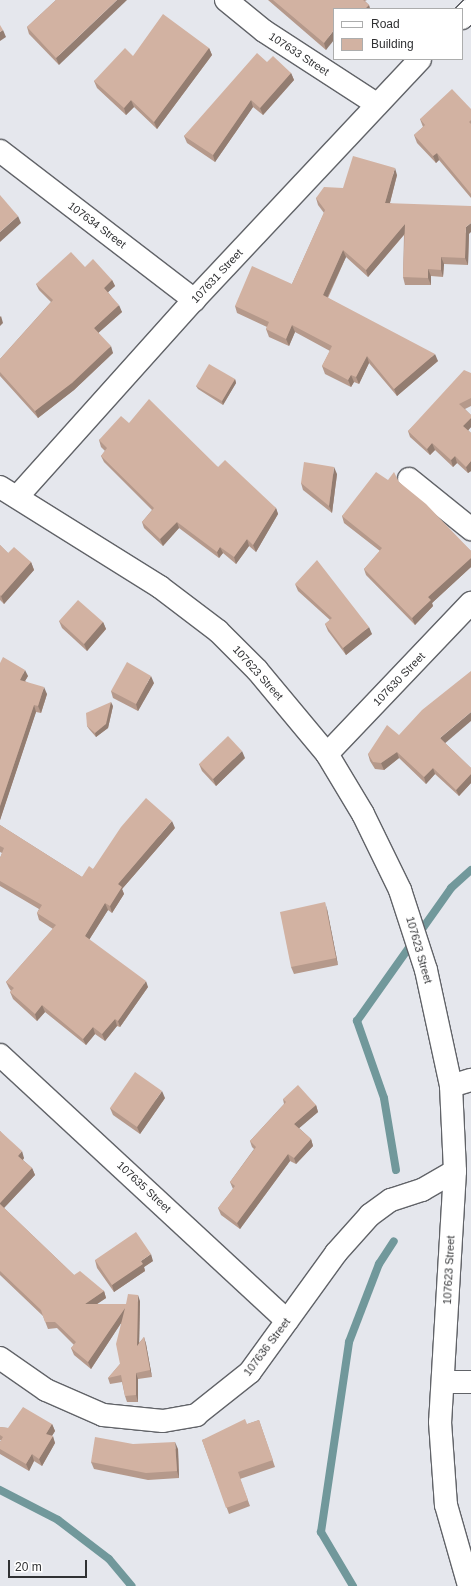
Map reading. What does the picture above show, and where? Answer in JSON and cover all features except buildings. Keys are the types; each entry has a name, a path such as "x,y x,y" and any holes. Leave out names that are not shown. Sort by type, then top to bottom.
{"street":[{"name":"107633 Street","path":"226,0 264,31 375,103"},
{"path":"463,17 471,9"},
{"name":"107631 Street","path":"9,492 194,300 375,103 419,60"},
{"name":"107634 Street","path":"0,151 194,300"},
{"path":"409,478 471,529"},
{"name":"107623 Street","path":"9,492 160,587 218,631 258,670 327,754 382,852 416,938 461,1083 440,1422 446,1505 469,1586"},
{"name":"107630 Street","path":"327,754 471,603"},
{"name":"107635 Street","path":"0,1055 287,1321"},
{"name":"107636 Street","path":"0,1358 46,1390 103,1415 163,1421 196,1415 228,1392 250,1372 357,1228 391,1200 422,1190 455,1171"},
{"path":"443,1382 471,1382"}],"waterway":[{"path":"396,1170 384,1098 357,1021 451,888 471,870"},
{"path":"353,1586 321,1532 349,1342 379,1264 394,1241"},
{"path":"0,1490 58,1520 109,1559 132,1586"}]}
